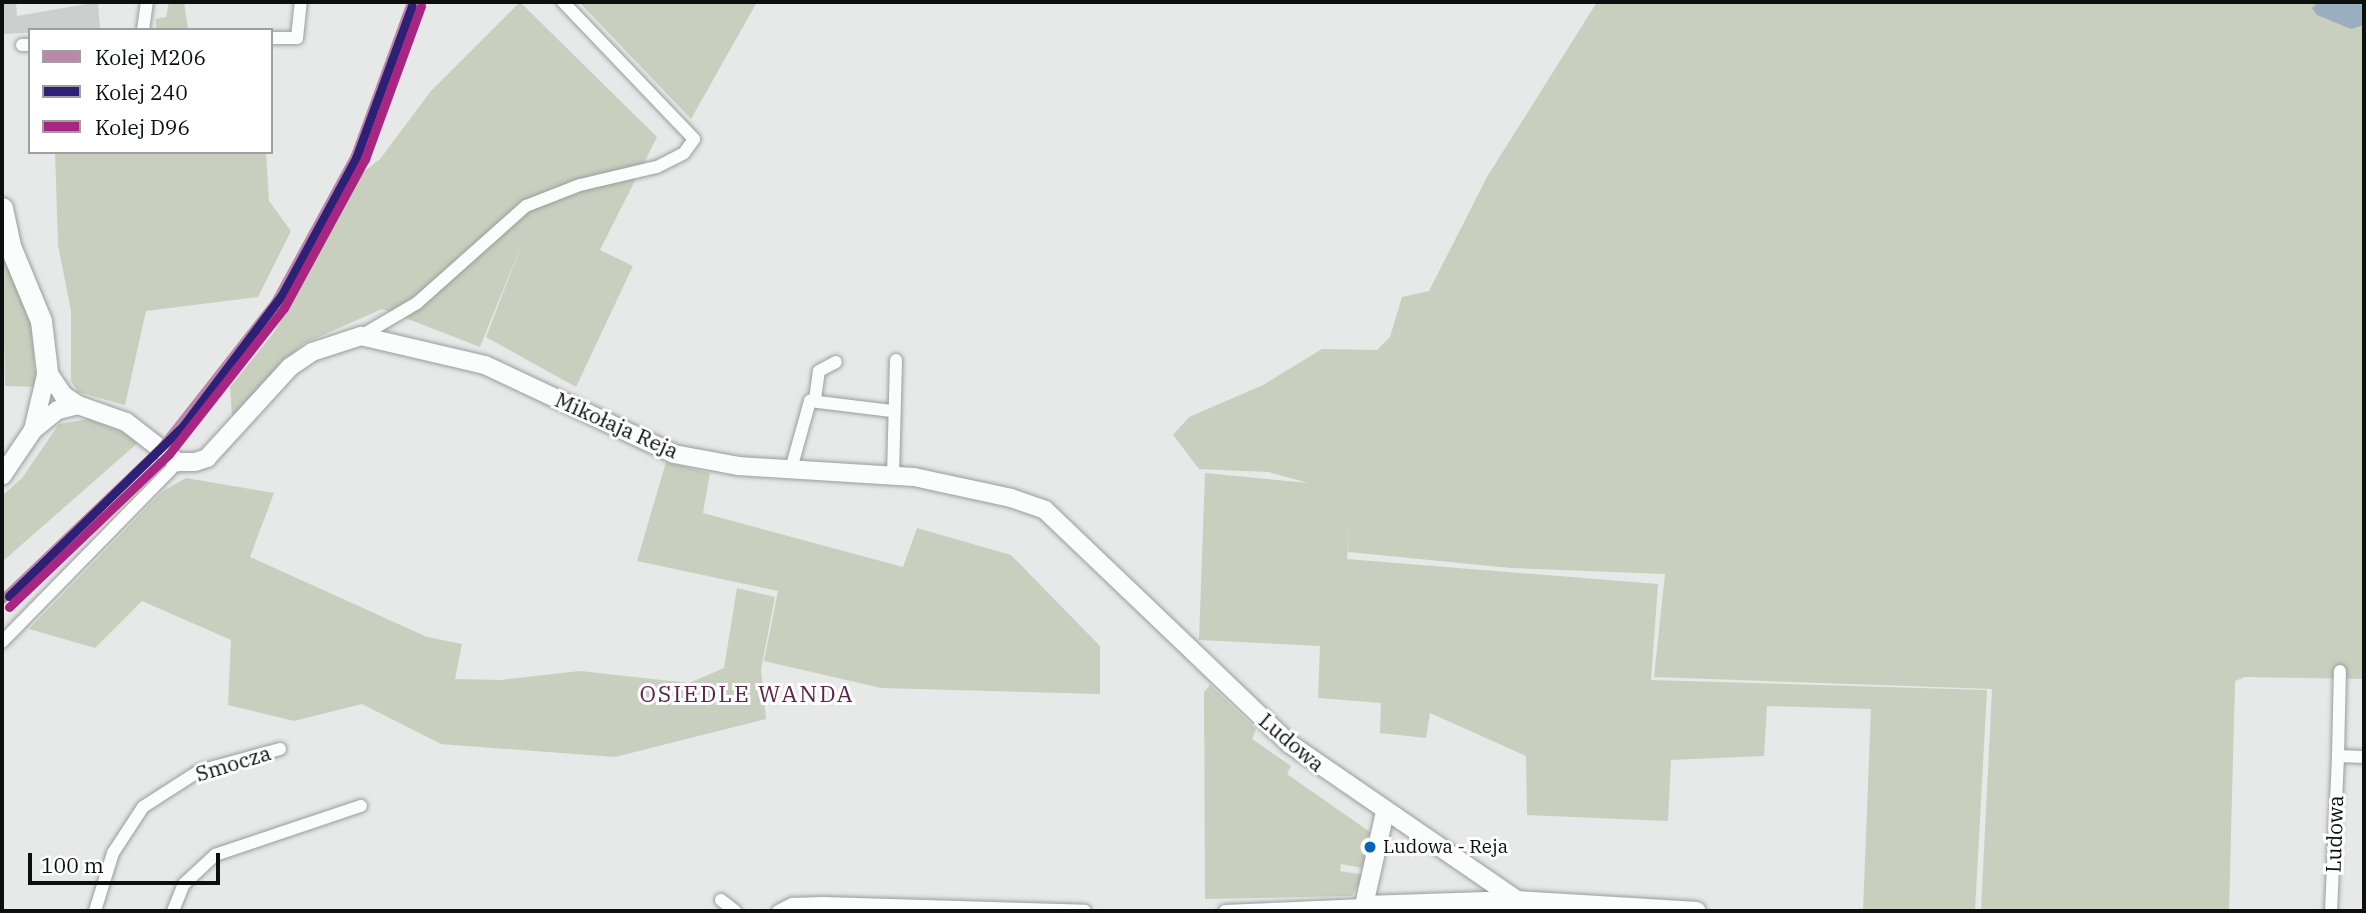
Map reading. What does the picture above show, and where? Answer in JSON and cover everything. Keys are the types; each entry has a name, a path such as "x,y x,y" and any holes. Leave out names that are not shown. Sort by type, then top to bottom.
{"main road":[{"path":"2,208 10,246 41,321 47,371"}],"street":[{"path":"143,28 147,2"},
{"path":"273,38 297,38 300,2"},
{"path":"2,642 178,462 208,458 290,367 312,352 361,336 417,303 526,206 580,185 657,167 684,153 694,139 563,2"},
{"name":"Mikołaja Reja","path":"361,336 485,365 674,454 791,469 893,475 952,482 1045,510 1206,666"},
{"path":"893,475 891,411 896,360"},
{"path":"814,400 820,371 836,362"},
{"path":"47,371 63,395 78,405 126,422 178,462"},
{"path":"33,430 47,371"},
{"path":"791,469 807,403 814,400 891,411"},
{"path":"2,476 33,430 58,410 78,405"},
{"name":"Ludowa","path":"1206,666 1290,744 1385,812 1517,900"},
{"name":"Ludowa","path":"2331,911 2340,671"},
{"name":"Smocza","path":"95,911 113,853 143,807 199,771 280,749"},
{"path":"2338,756 2364,757"},
{"path":"173,911 184,884 215,855 361,806"},
{"path":"1364,905 1385,812"},
{"path":"721,900 735,911"},
{"path":"1225,911 1517,900 1697,911"},
{"path":"778,911 792,904 823,903 1085,911"}],"green space":[{"path":"169,2 184,2 188,28 156,28 156,19 166,17"},
{"path":"520,2 657,137 600,250 633,266 576,387 486,337 523,241 480,347 382,309 303,344 232,417 230,387 275,331 356,178 380,159 431,91"},
{"path":"579,2 757,2 691,119"},
{"path":"1597,2 2364,2 2364,679 2245,677 2235,681 2229,911 1981,911 1992,689 1654,677 1665,574 1511,568 1348,552 1349,526 1347,559 1658,584 1651,680 1987,690 1975,911 1863,911 1871,709 1767,706 1764,756 1671,760 1668,821 1527,815 1526,756 1430,713 1426,738 1380,733 1381,703 1318,698 1320,646 1199,640 1205,473 1308,483 1268,472 1199,469 1173,435 1189,417 1263,385 1322,349 1377,350 1390,337 1402,297 1429,291 1487,177"},
{"path":"55,154 266,154 269,201 291,231 258,297 146,311 125,405 78,392 71,381 71,311 58,245"},
{"path":"2,240 32,326 36,387 5,386"},
{"path":"89,419 141,440 2,562 2,496 22,478 59,424"},
{"path":"666,462 710,473 703,513 903,567 917,528 1011,555 1100,646 1100,694 881,688 764,661 778,591 637,561"},
{"path":"186,478 274,493 250,557 427,637 462,644 455,679 500,680 580,671 689,683 724,668 737,588 775,597 761,670 766,719 615,757 441,744 362,704 294,721 228,705 231,640 142,601 95,648 29,629 163,491"},
{"path":"1210,685 1256,729 1252,739 1291,766 1287,774 1370,832 1363,868 1341,864 1340,871 1364,875 1352,896 1205,899 1204,692"}],"water":[{"path":"2318,2 2364,2 2364,25 2351,29 2317,15 2312,8"}],"building":[{"path":"2,2 16,2 17,16 98,2 100,28 28,28 28,33 2,34"}],"rail line":[{"name":"M206","path":"2,599 162,446 275,302 355,155 411,2"},
{"name":"240","path":"9,596 184,425 282,295 356,158 412,6"},
{"name":"D96","path":"9,607 169,454 284,308 365,159 421,6"}],"place":[{"name":"Ludowa - Reja","path":"1370,847"}],"district":[{"name":"OSIEDLE WANDA","path":"747,693"}]}
